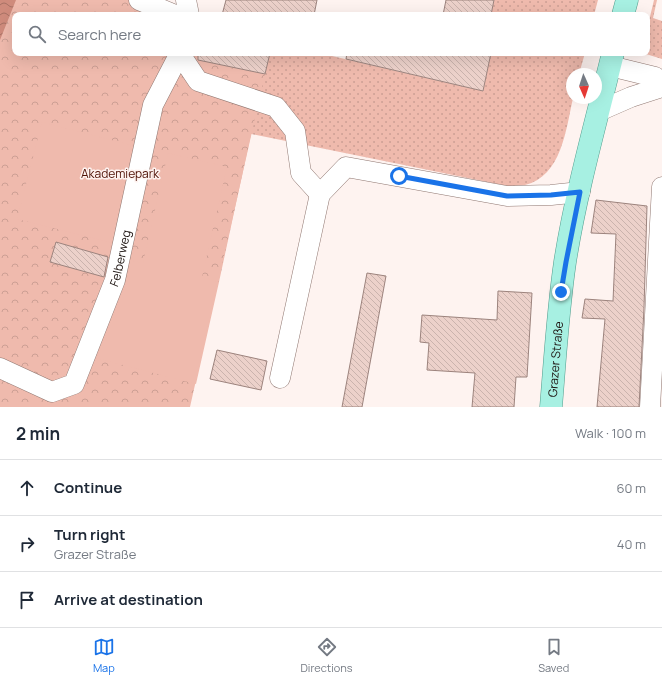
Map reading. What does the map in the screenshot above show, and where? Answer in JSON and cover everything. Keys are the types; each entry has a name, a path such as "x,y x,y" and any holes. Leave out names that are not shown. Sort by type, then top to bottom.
{"main road":[{"path":"624,12 626,0"},
{"name":"Grazer Straße","path":"551,407 563,277 580,192 612,59"}],"street":[{"path":"139,0 168,12"},
{"path":"186,0 188,12"},
{"name":"Felberweg","path":"0,368 52,392 74,384 115,280 154,105 178,56"},
{"path":"182,56 198,81 276,107 295,131 301,173 320,194"},
{"path":"612,59 655,77 662,82"},
{"path":"599,111 631,97 662,87"},
{"path":"280,378 320,194 346,167 507,196 551,195 580,192"},
{"path":"650,407 662,187"}],"green space":[{"name":"Akademiepark","path":"0,0 129,0 159,12 12,12 12,56 208,56 212,63 265,74 190,407 0,407"},
{"path":"16,0 129,0 38,12 12,12 12,56 74,56 212,63 265,74 269,56 332,56 483,91 490,56 584,56 581,68 566,68 566,104 572,104 568,123 555,162 547,172 537,180 525,185 507,186 251,134 219,282 143,263 0,40"},
{"path":"494,0 598,0 595,12 492,12"},
{"path":"654,0 657,0 653,18 662,21 662,59 650,55 650,17"},
{"path":"42,122 142,148 117,244 17,219"},
{"path":"168,153 227,167 202,277 219,282 196,384 96,358 113,313 129,260 143,263"}],"water":[{"path":"0,0 16,0 0,40"}],"building":[{"path":"226,0 317,0 315,12 223,12"},
{"path":"446,0 494,0 492,12 444,12"},
{"path":"198,56 269,56 265,74 198,60"},
{"path":"346,56 490,56 483,91 346,59"},
{"path":"596,200 647,206 639,407 597,407 605,319 582,318 585,299 613,301 616,234 591,233"},
{"path":"56,242 108,257 104,277 50,262"},
{"path":"367,273 386,276 362,407 342,407"},
{"path":"498,291 532,293 527,377 516,377 514,407 472,407 475,373 427,370 429,343 420,342 422,315 497,320"},
{"path":"217,350 267,361 261,390 210,379"}],"route":[{"path":"399,176 507,196 551,195 580,192 561,292"}]}
